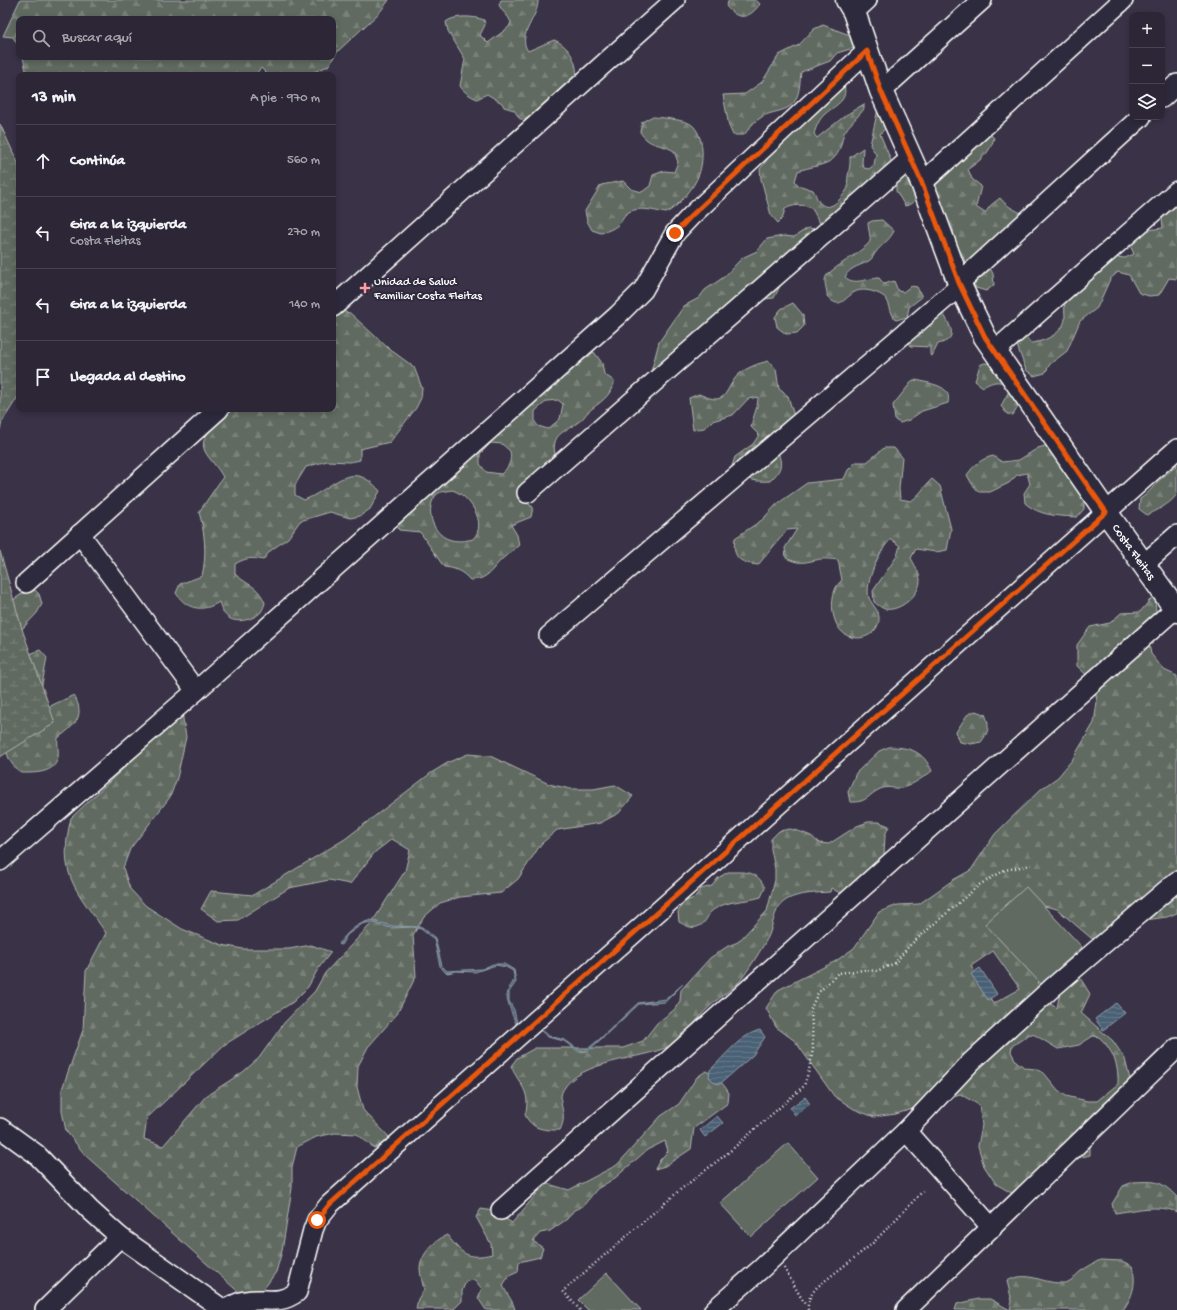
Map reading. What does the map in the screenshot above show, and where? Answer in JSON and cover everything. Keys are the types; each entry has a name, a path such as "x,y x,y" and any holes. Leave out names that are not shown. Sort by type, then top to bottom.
{"main road":[{"name":"Costa Fleitas","path":"856,4 867,51 881,91 922,183 959,285 985,337 1143,565 1176,609"}],"street":[{"path":"336,304 675,0"},
{"path":"881,91 982,0"},
{"path":"922,183 1123,0"},
{"path":"0,860 196,691 618,315 643,290 675,233 867,51"},
{"path":"1165,95 1177,84"},
{"path":"549,636 959,285 1138,120"},
{"path":"527,493 911,158"},
{"path":"995,351 1177,191"},
{"path":"26,583 216,412"},
{"path":"0,1128 36,1154 90,1210 120,1237 224,1310 244,1301 279,1301 289,1298 297,1292 317,1220 329,1205 1177,449"},
{"path":"80,534 196,691"},
{"path":"1143,565 1177,535"},
{"path":"501,1210 1176,609"},
{"path":"714,1310 762,1268 906,1131 972,1062 1046,993 1177,881"},
{"path":"906,1310 1177,1048"},
{"path":"906,1131 992,1228"},
{"path":"45,1310 120,1237"}],"path":[{"path":"580,1310 563,1291 804,1086 813,1049 810,1008 818,993 838,973 864,970 877,971 895,963 909,946 979,885 1005,870 1031,865"},
{"path":"808,1309 810,1296 817,1287 872,1244 922,1192"},
{"path":"782,1262 785,1273 808,1309"}],"green space":[{"path":"20,0 389,0 379,13 336,54 336,16 16,16 16,42 13,37 3,36"},
{"path":"501,0 538,0 535,13 526,32 525,45 528,51 554,40 569,51 575,62 577,75 576,81 531,119 520,119 514,110 504,107 502,103 487,94 477,99 474,98 465,92 460,86 465,59 448,31 446,22 459,17 484,20 485,25 480,35 488,43 509,27 511,22 499,5"},
{"path":"729,0 756,0 760,4 752,13 739,16 730,11 726,6"},
{"path":"823,25 855,37 857,47 837,53 830,61 801,72 799,91 795,101 791,105 786,109 761,117 744,135 733,135 729,126 723,95 745,94 762,82 779,55 799,45 814,29"},
{"path":"24,60 332,60 328,66 314,72 265,72 261,68 258,72 26,72"},
{"path":"843,82 845,94 841,101 819,121 814,134 817,138 846,115 864,104 864,109 844,133 836,156 826,163 798,171 795,181 798,185 813,190 821,204 830,206 838,201 848,188 850,157 863,148 862,163 864,168 869,169 874,165 876,154 870,145 878,109 891,122 880,134 892,163 826,222 820,223 812,209 809,207 798,205 785,209 782,219 778,223 771,215 761,179 760,169 767,160 768,150"},
{"path":"651,117 679,120 689,123 696,129 702,148 702,162 697,179 690,191 681,201 666,213 646,209 630,211 623,217 617,226 612,229 601,233 592,230 587,221 585,211 601,185 623,181 631,189 642,192 650,186 653,175 664,171 674,172 678,162 674,151 652,143 640,132 642,122"},
{"path":"0,124 16,159 16,400 2,422 0,430"},
{"path":"990,134 994,138 990,148 981,159 968,169 972,179 981,186 976,207 985,213 991,205 1000,198 1004,203 1026,216 1034,225 1019,241 988,264 993,274 994,285 986,291 976,288 970,279 964,259 954,240 953,229 947,220 939,213 933,194 941,174 957,160 966,156"},
{"path":"910,171 923,188 914,201 905,206 896,191 896,181"},
{"path":"1177,207 1177,279 1169,278 1159,295 1149,296 1139,293 1129,275 1118,272 1110,279 1097,308 1080,321 1067,351 1050,364 1045,373 1034,376 1026,370 1015,340 1024,335 1031,343 1047,339 1057,333 1061,329 1065,319 1065,300 1114,257 1125,258 1134,254 1130,245 1140,231 1163,228 1162,218 1168,208"},
{"path":"882,220 894,231 871,259 853,268 845,277 853,281 879,278 884,284 894,281 898,291 903,292 911,286 917,287 922,297 909,307 907,317 896,320 886,298 880,294 868,290 860,290 853,293 844,301 838,303 831,300 827,296 825,283 827,275 868,244 870,239 868,223"},
{"path":"808,228 814,229 816,237 800,257 801,267 781,284 774,298 754,300 653,377 651,372 659,342 684,306 699,298 705,290 724,277 742,258 757,251 767,239 783,236 794,237"},
{"path":"793,303 803,315 804,326 797,333 786,334 777,327 775,317 781,309"},
{"path":"340,311 350,313 388,348 414,367 422,388 421,398 416,408 390,442 360,449 360,460 350,462 327,461 306,467 295,485 295,495 304,500 342,478 351,476 360,476 369,481 380,491 370,509 360,516 350,518 330,512 300,521 288,538 270,551 263,560 242,560 235,564 235,574 256,589 265,603 261,612 255,617 241,621 232,620 221,609 219,602 201,608 190,606 185,603 176,593 180,584 202,576 204,568 205,544 199,512 223,477 205,452 203,446 204,440 208,433 217,424 221,414 224,412 336,412 336,312"},
{"path":"943,313 949,323 951,336 945,342 938,344 932,356 930,355 930,347 911,346 908,341 892,335 890,332 892,328 897,329"},
{"path":"594,352 602,363 604,374 614,381 610,392 604,399 582,419 560,434 557,438 554,450 556,459 543,471 522,484 517,493 524,501 533,507 531,517 511,525 517,535 519,545 502,559 489,574 476,580 470,580 458,570 444,567 420,532 399,530 395,521 567,370","holes":["558,400 563,404 560,419 548,429 538,426 535,422 535,411 547,401","491,443 502,444 510,451 511,454 508,466 501,474 486,472 480,464 480,454","452,490 464,497 470,503 478,518 479,525 473,539 454,541 442,536 434,526 431,506 437,494"]},
{"path":"769,361 776,369 779,389 788,396 794,416 778,447 781,464 779,469 770,481 759,481 745,477 736,471 732,466 735,457 753,444 759,435 751,427 758,397 748,399 733,415 712,421 704,428 693,430 689,398 699,394 708,398 720,398 724,396 740,373 752,366"},
{"path":"984,363 1005,365 1021,402 1013,415 1007,414 1001,406 1009,391 1004,384 1001,382 994,382 983,387 975,381 980,365"},
{"path":"913,380 941,387 948,394 948,403 922,411 909,420 900,423 895,420 893,405"},
{"path":"1048,445 1084,498 1084,509 1077,517 1056,516 1043,513 1025,503 1024,493 1030,484 1027,473 1017,475 1009,483 990,492 979,492 967,475 978,462 989,457 993,456 1002,462 1019,460 1038,448"},
{"path":"884,448 894,448 902,457 899,489 900,499 911,501 932,479 940,486 951,529 947,550 936,552 916,549 911,558 918,571 920,579 917,590 903,605 897,608 885,609 874,602 873,591 897,556 900,546 891,539 882,550 878,558 869,584 869,598 877,612 879,622 874,631 870,634 861,638 856,638 845,634 840,630 834,617 832,603 833,596 836,587 842,580 838,560 821,559 801,562 786,558 785,548 797,529 787,530 758,565 746,563 736,555 734,545 735,538 762,520 777,504 807,483 844,479 848,470 856,462 867,462"},
{"path":"1177,464 1177,493 1173,499 1164,506 1147,515 1139,509 1140,499"},
{"path":"0,551 22,629 55,723 0,757"},
{"path":"32,587 39,594 42,604 37,613 22,629 20,658 40,650 47,658 39,700 46,708 74,695 79,709 79,715 74,724 58,738 58,757 53,767 43,771 21,773 8,757 3,736 0,609"},
{"path":"1155,594 1156,615 1147,634 1151,654 1164,670 1177,676 1177,913 1167,917 1145,920 1111,944 1091,938 1057,909 1036,904 1039,997 1057,1008 1061,987 1079,976 1090,994 1081,1013 1113,1041 1125,1059 1135,1100 1090,1134 1090,1155 1046,1166 1015,1195 996,1184 984,1166 978,1146 982,1125 979,1105 960,1094 896,1114 874,1117 854,1109 834,1096 795,1041 776,1027 766,1008 778,990 836,961 854,948 879,912 898,905 919,904 953,880 971,870 995,834 1041,789 1058,777 1072,760 1094,723 1097,702 1094,682 1077,666 1077,645 1090,627 1110,623 1121,613 1140,612","holes":["993,951 1020,989 993,1004 971,966","1030,1034 1035,1035 1058,1049 1079,1045 1093,1036 1099,1037 1108,1047 1114,1058 1118,1084 1097,1101 1087,1101 1066,1096 1058,1090 1044,1073 1035,1069 1025,1068 1016,1061 1011,1052 1012,1046"]},
{"path":"975,711 985,714 988,722 986,735 981,742 971,744 960,742 956,732 967,715"},
{"path":"182,713 186,737 177,778 170,797 130,849 123,868 130,889 146,906 182,929 222,945 243,949 289,949 311,945 331,952 318,969 308,987 293,1002 224,1045 147,1118 144,1139 163,1146 206,1096 243,1072 259,1058 284,1023 315,991 325,973 371,924 405,871 410,850 392,839 375,852 350,884 329,880 289,888 238,920 218,921 201,909 211,891 253,895 345,839 431,773 449,762 468,754 490,756 549,784 570,789 593,789 615,785 633,796 619,813 600,823 557,830 541,844 518,879 501,893 460,897 440,903 424,917 413,935 416,976 397,1014 368,1047 358,1066 357,1087 363,1110 394,1142 374,1148 357,1134 335,1133 316,1137 297,1147 292,1167 292,1188 282,1251 276,1272 263,1290 243,1296 86,1156 66,1131 62,1111 62,1089 83,1030 86,971 106,933 85,904 72,880 68,868 66,854 67,837 71,818"},
{"path":"889,747 909,749 915,752 924,759 932,771 903,788 883,788 861,801 850,802 848,792 856,773 879,751"},
{"path":"868,822 879,822 889,826 885,835 884,856 850,894 840,893 831,888 830,892 798,896 783,902 777,910 767,939 755,960 738,983 708,1008 680,1039 670,1046 657,1051 596,1067 583,1072 571,1080 561,1095 563,1118 560,1130 548,1130 531,1124 525,1115 527,1107 526,1094 511,1066 517,1058 535,1048 623,1048 643,1041 657,1023 674,1010 680,1001 681,990 710,958 728,946 738,942 767,911 775,880 771,839 779,831 790,829 811,836 819,843 829,844 857,826"},
{"path":"728,872 746,872 755,875 762,882 765,888 761,897 724,904 713,910 702,925 696,927 689,927 679,922 678,912 684,902 694,898 701,889 712,886 718,878"},
{"path":"1026,887 1082,947 1041,984 985,924"},
{"path":"706,1071 717,1078 727,1089 729,1093 728,1103 694,1128 691,1149 665,1166 655,1169 660,1160 668,1151 665,1141 647,1150 615,1178 597,1189 583,1206 574,1210 567,1219 550,1231 540,1233 533,1241 543,1248 540,1257 519,1262 518,1272 509,1276 503,1285 513,1303 515,1310 486,1310 478,1298 482,1289 475,1280 466,1281 462,1291 462,1301 454,1309 416,1309 418,1299 424,1290 420,1271 421,1263 429,1248 433,1244 447,1235 461,1251 466,1254 471,1256 484,1256 492,1254 491,1244 476,1217 481,1209 493,1211 512,1223 540,1190 548,1184 569,1190 617,1165 661,1116 679,1104 697,1077"},
{"path":"788,1143 818,1177 751,1237 720,1203"},
{"path":"1133,1182 1153,1182 1166,1187 1177,1197 1177,1212 1162,1208 1154,1208 1115,1213 1112,1204 1123,1186"},
{"path":"1100,1260 1122,1261 1132,1266 1134,1284 1132,1294 1123,1310 1010,1310 1012,1301 1007,1281 1014,1278 1028,1277 1064,1283 1070,1281 1081,1271"},
{"path":"607,1273 641,1310 588,1310 578,1300"},
{"path":"979,1299 990,1299 1010,1310 955,1310 957,1304"}],"water":[{"path":"371,920 392,926 422,927 435,938 442,966 447,971 482,969 493,964 504,964 514,970 516,982 509,992 509,1001 514,1010 518,1027 511,1012 507,997 508,991 514,979 513,971 506,967 496,965 475,972 445,972 440,966 434,939 421,929 413,927 391,928 371,922 362,924 347,935 341,945 339,944 346,935 353,929 361,924"},
{"path":"980,968 997,994 988,1000 971,974"},
{"path":"683,984 665,1002 639,1004 588,1051 579,1052 564,1041 548,1037 540,1030 536,1030 541,1029 549,1036 565,1040 579,1050 585,1051 638,1003 666,999"},
{"path":"1116,1003 1125,1013 1103,1030 1095,1019"},
{"path":"760,1030 765,1037 753,1055 720,1084 715,1083 709,1077 710,1070 739,1041"},
{"path":"805,1097 810,1104 795,1115 790,1108"},
{"path":"717,1116 723,1123 705,1137 700,1130"}],"place":[{"name":"Unidad de Salud Familiar Costa Fleitas","path":"365,288"}],"route":[{"path":"317,1220 329,1205 1106,512 985,337 959,283 922,183 881,91 867,51 691,216 675,233"}]}
